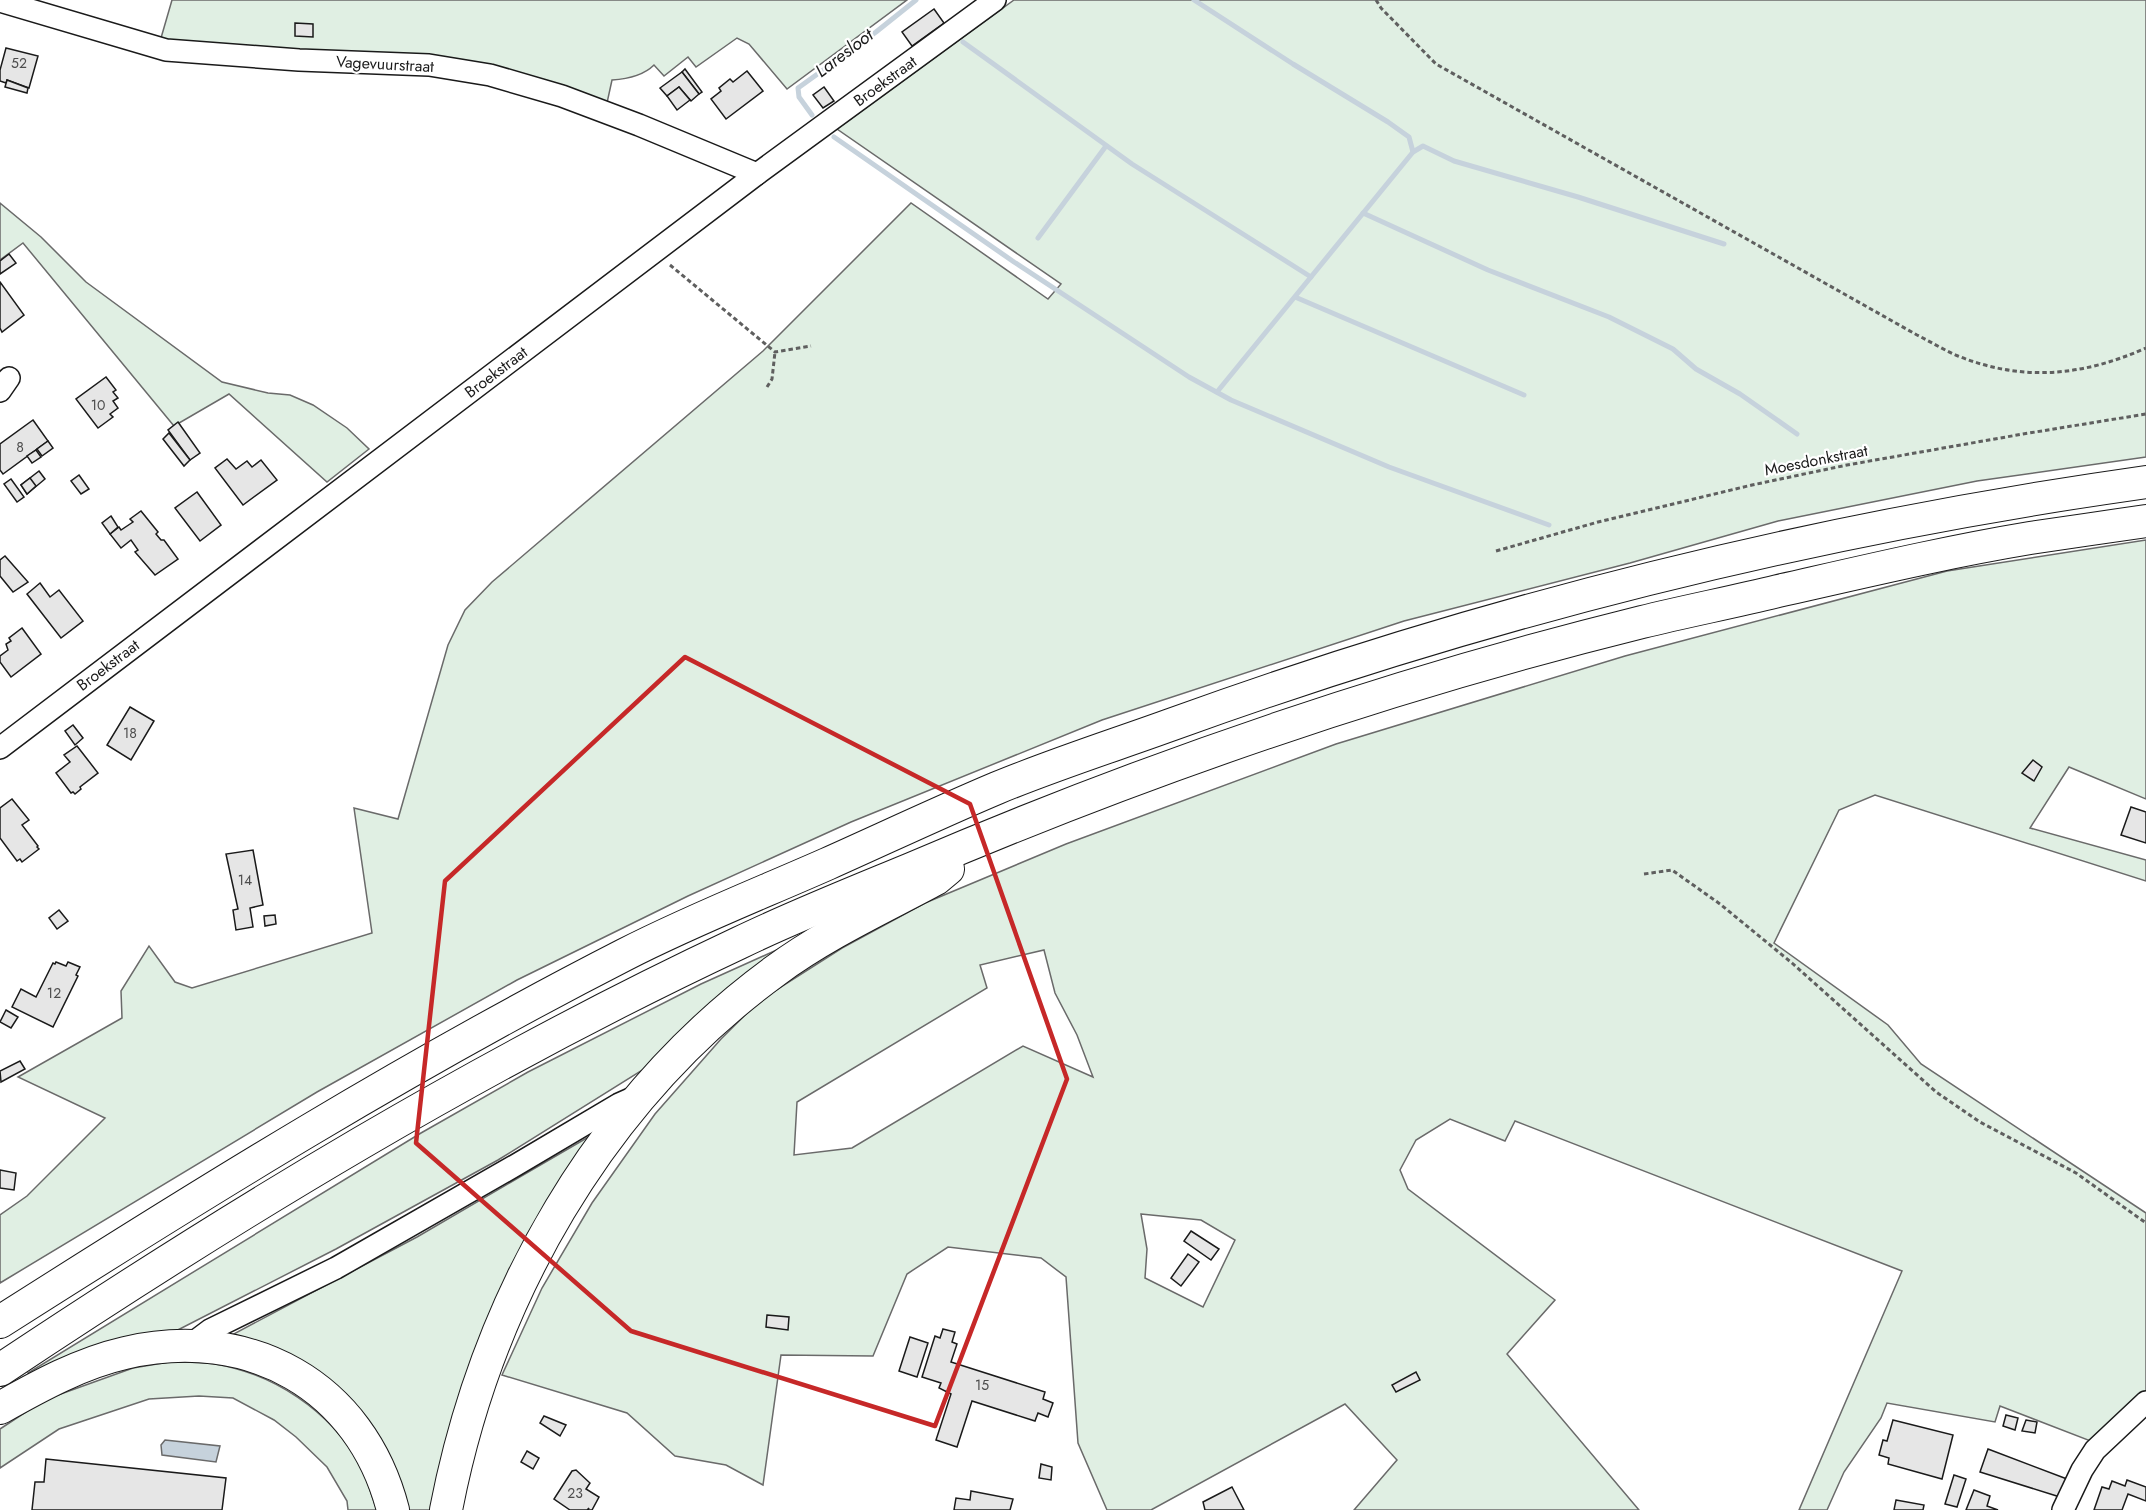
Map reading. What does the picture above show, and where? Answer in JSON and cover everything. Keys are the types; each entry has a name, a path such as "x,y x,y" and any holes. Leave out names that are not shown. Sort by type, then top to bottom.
{"highway":[{"path":"0,1322 308,1130 599,968 629,952 1001,786 1279,686 1451,633 1624,584 1826,537 2023,500 2146,482"},
{"path":"0,1370 85,1313 317,1170 477,1076 741,941 976,841 1155,771 1283,727 1459,672 1583,638 1924,558 2029,538 2146,521"},
{"path":"446,1510 456,1461 473,1401 518,1285 548,1228 584,1170 618,1122 641,1094 725,1010 776,970 830,934 936,879 976,841"},
{"path":"0,1408 38,1387 91,1363 124,1353 160,1346 190,1345 220,1347 253,1355 288,1370 333,1403 358,1431 375,1459 388,1490 393,1510"}],"street":[{"name":"Broekstraat","path":"0,748 757,174 995,0"},
{"name":"Vagevuurstraat","path":"0,1 166,50 299,60 429,65 490,75 573,100 757,174"},
{"path":"190,1345 210,1330 336,1268 516,1166 619,1104 641,1094"},
{"path":"2063,1510 2080,1472 2095,1450 2146,1402"}],"path":[{"path":"1376,0 1381,8 1436,64 1957,356 1985,365 2038,374 2090,368 2120,360 2146,348"},
{"path":"655,252 775,352 811,346"},
{"path":"767,387 772,379 775,352"},
{"name":"Moesdonkstraat","path":"1496,551 1598,522 1752,485 1847,465 2146,414"},
{"path":"1644,874 1672,870 1720,904 1792,963 1936,1092 1980,1122 2076,1173 2146,1223"}],"highlighted area":[{"path":"685,657 970,804 1067,1079 935,1426 631,1331 416,1143 445,881"}],"green space":[{"path":"172,0 907,0 787,89 749,44 737,38 696,67 688,57 664,76 654,65 634,76 612,80 607,103 288,51 180,42 161,38"},
{"path":"1014,0 2146,0 2146,457 1977,481 1778,521 1630,563 1404,621 1102,720 851,822 688,896 517,980 317,1092 0,1283 0,1215 27,1196 105,1118 18,1077 122,1018 121,991 149,946 175,982 192,988 372,933 354,808 398,819 448,645 465,610 492,582 763,351 911,203 1048,299 1061,284 837,129"},
{"path":"0,203 41,237 86,282 222,382 268,393 290,395 313,405 347,428 369,449 327,482 229,394 174,426 23,243 0,260"},
{"path":"2146,540 2146,799 2069,767 2030,828 2146,860 2146,881 1875,795 1839,810 1774,943 1888,1025 1921,1064 2146,1213 2146,1391 2093,1442 2000,1406 1995,1422 1887,1403 1881,1418 1844,1472 1827,1510 1799,1510 1902,1271 1515,1121 1505,1141 1450,1119 1416,1140 1400,1170 1408,1189 1555,1300 1507,1354 1639,1510 1354,1510 1397,1460 1345,1404 1151,1510 1107,1510 1078,1443 1066,1277 1041,1258 948,1247 907,1274 873,1356 781,1355 763,1485 726,1465 675,1456 627,1413 502,1375 542,1288 592,1203 655,1114 721,1039 759,1001 842,948 925,903 1066,844 1336,744 1625,656 1947,571","holes":["1044,950 1055,993 1077,1035 1093,1077 1023,1046 852,1148 794,1155 797,1102 987,988 980,965","1141,1214 1201,1220 1235,1240 1203,1307 1145,1278 1147,1249"]},
{"path":"790,944 657,1061 498,1160 336,1249 170,1334 32,1379 28,1373 421,1133 528,1072 701,984"},
{"path":"597,1132 436,1510 404,1510 392,1463 228,1337 417,1237"},
{"path":"169,1362 209,1363 237,1369 258,1376 298,1397 316,1411 347,1444 362,1468 377,1510 348,1510 347,1501 327,1467 296,1437 274,1420 233,1398 199,1396 149,1399 59,1429 0,1468 0,1429 44,1400 133,1368"}],"shaded area":[{"path":"165,1440 220,1446 216,1462 162,1455 161,1445"}],"building":[{"path":"934,9 944,23 912,46 902,32"},
{"path":"295,23 313,24 313,37 295,36"},
{"path":"6,48 38,56 29,88 7,80 6,83 0,81 0,70"},
{"path":"685,69 702,92 699,94 682,72"},
{"path":"747,71 763,91 726,119 711,99 730,79 733,82"},
{"path":"682,72 699,94 691,101 679,87 667,96 660,88"},
{"path":"7,80 28,88 27,93 5,87"},
{"path":"679,87 690,100 677,110 667,96"},
{"path":"824,87 834,101 823,108 813,95"},
{"path":"9,254 16,263 0,274 0,261"},
{"path":"0,282 24,315 2,332 0,328"},
{"path":"106,377 116,390 113,392 118,398 113,401 118,408 110,414 113,417 98,428 76,399"},
{"path":"33,420 48,441 3,474 0,470 0,444"},
{"path":"178,422 200,453 190,460 168,430"},
{"path":"169,433 190,460 184,466 163,439"},
{"path":"48,441 53,448 42,456 37,449"},
{"path":"36,450 41,457 32,463 27,456"},
{"path":"227,459 236,469 247,461 252,467 261,460 277,480 243,505 215,468"},
{"path":"39,471 45,479 27,494 21,485"},
{"path":"79,475 89,489 81,494 71,481"},
{"path":"30,478 36,486 27,494 21,485"},
{"path":"11,479 24,497 17,502 4,484"},
{"path":"197,492 221,525 200,541 175,508"},
{"path":"141,511 158,532 156,534 164,540 178,559 155,575 135,552 138,550 131,540 121,548 110,534 119,527 121,530 133,522 130,519"},
{"path":"111,516 118,527 110,534 102,523"},
{"path":"5,556 28,582 13,592 0,576 0,560"},
{"path":"40,583 50,597 59,590 83,621 61,638 27,594"},
{"path":"22,628 41,654 11,677 0,662 0,656 8,650 6,644 11,641 9,638"},
{"path":"130,707 154,721 131,760 107,745"},
{"path":"73,725 83,738 75,745 65,731"},
{"path":"77,746 98,773 75,794 71,793 56,773 70,762 64,755"},
{"path":"2033,760 2042,767 2034,781 2022,773"},
{"path":"12,799 29,820 22,825 39,849 22,862 20,859 17,861 0,838 0,808"},
{"path":"2131,807 2146,812 2146,843 2121,835"},
{"path":"253,850 263,905 250,908 253,927 236,930 233,910 238,909 226,854"},
{"path":"59,910 68,921 57,929 49,918"},
{"path":"275,915 276,924 265,926 264,916"},
{"path":"68,962 80,967 76,975 78,976 53,1027 12,1007 21,989 36,997 53,963 66,966"},
{"path":"6,1010 18,1017 11,1028 0,1022"},
{"path":"20,1061 25,1069 1,1082 0,1071"},
{"path":"0,1170 16,1173 14,1190 0,1188"},
{"path":"1191,1231 1219,1249 1211,1260 1184,1241"},
{"path":"1188,1254 1199,1262 1181,1286 1171,1278"},
{"path":"767,1315 789,1317 788,1330 766,1327"},
{"path":"943,1329 955,1332 952,1342 957,1344 951,1362 1045,1392 1043,1399 1053,1403 1048,1417 1038,1413 1035,1421 972,1401 957,1447 936,1440 951,1394 939,1388 941,1383 922,1377 935,1336 940,1338"},
{"path":"910,1337 928,1343 917,1377 899,1371"},
{"path":"1416,1372 1420,1380 1396,1392 1392,1385"},
{"path":"2006,1415 2018,1418 2015,1430 2003,1426"},
{"path":"544,1416 566,1425 560,1436 540,1423"},
{"path":"1893,1420 1953,1435 1942,1479 1888,1464 1889,1458 1879,1455 1883,1440 1887,1441"},
{"path":"2026,1420 2037,1422 2035,1433 2022,1431"},
{"path":"1988,1449 2067,1479 2060,1497 1980,1472"},
{"path":"527,1451 539,1458 533,1469 521,1462"},
{"path":"46,1459 226,1478 222,1510 32,1510 35,1482 44,1482"},
{"path":"1041,1464 1052,1467 1051,1480 1039,1478"},
{"path":"576,1470 590,1483 586,1489 599,1497 592,1510 588,1510 589,1508 570,1510 554,1499 572,1471"},
{"path":"1954,1475 1966,1479 1957,1507 1945,1504"},
{"path":"2127,1480 2146,1487 2146,1501 2128,1494 2122,1510 2094,1510 2102,1487 2109,1489 2112,1481 2125,1486"},
{"path":"1232,1487 1244,1510 1205,1510 1203,1502"},
{"path":"1974,1490 1990,1496 1987,1506 1998,1510 1966,1510"},
{"path":"971,1491 1013,1499 1010,1510 954,1510 956,1498 970,1500"},
{"path":"1896,1500 1924,1505 1923,1510 1894,1510"}],"waterway":[{"name":"Laresloot","path":"812,115 799,97 798,88 916,0"},
{"path":"1194,0 1388,122 1409,137 1413,152"},
{"path":"963,42 1132,164 1311,277"},
{"path":"834,137 1014,262 1189,377 1231,400 1389,467 1549,525"},
{"path":"1038,238 1106,146"},
{"path":"1217,392 1413,152 1423,146 1454,161 1578,197 1724,244"},
{"path":"1363,213 1488,270 1609,317 1673,349 1696,369 1740,394 1797,434"},
{"path":"1295,297 1524,395"}]}
